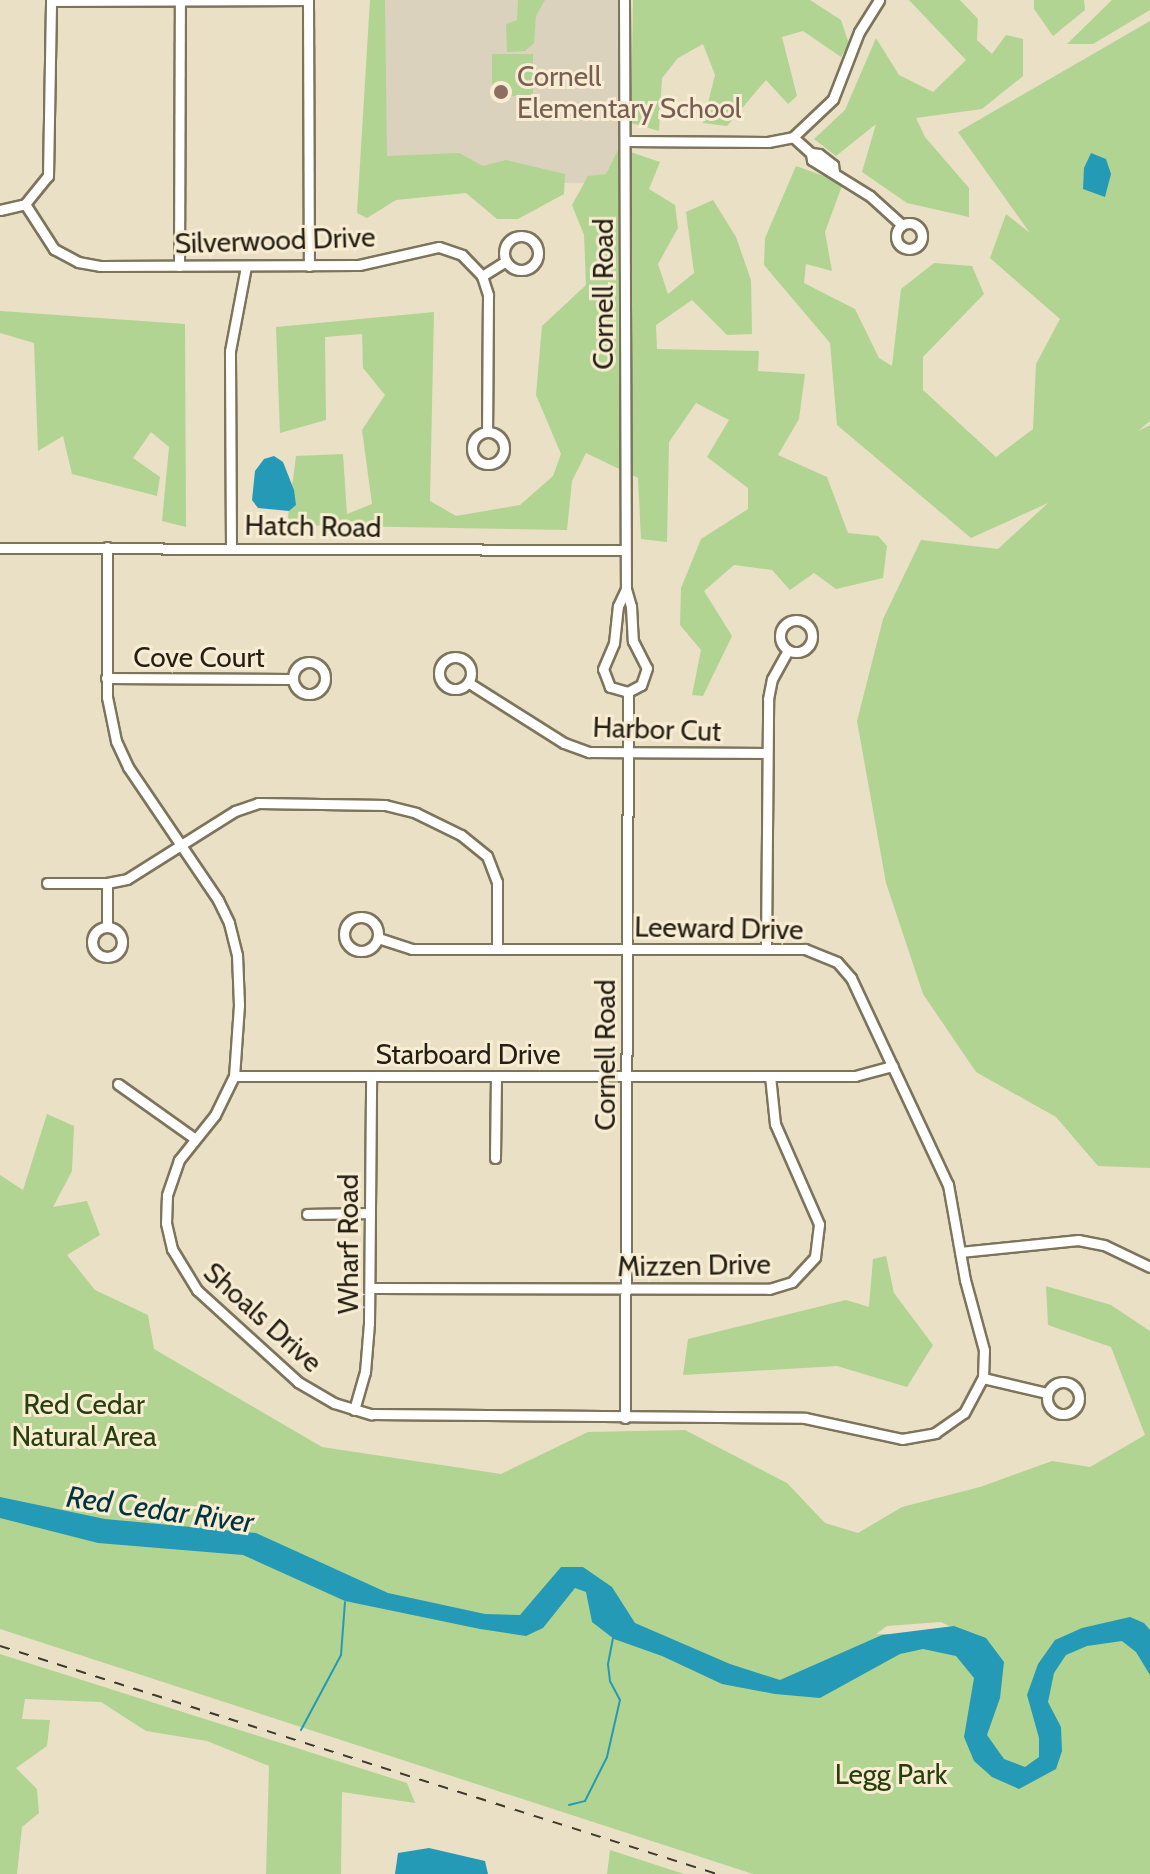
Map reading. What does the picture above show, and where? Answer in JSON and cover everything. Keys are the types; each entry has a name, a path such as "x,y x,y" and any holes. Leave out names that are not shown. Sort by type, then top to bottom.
{"street":[{"path":"179,266 180,0"},
{"path":"0,210 25,204 44,184 50,167 51,1 308,0 309,266"},
{"name":"Cornell Road","path":"624,0 626,589 634,646 647,668 641,685 628,692 610,687 603,673 604,662 614,643 618,606 626,589"},
{"path":"625,141 768,142 793,137 833,99 859,32 879,0"},
{"path":"793,137 826,172 834,172 870,196 902,225"},
{"name":"Silverwood Drive","path":"25,204 46,241 70,259 100,266 370,264 439,247 462,255 482,276"},
{"path":"487,432 488,295 482,276 506,261"},
{"path":"231,548 230,351 246,266"},
{"name":"Shoals Drive","path":"107,547 106,678 110,721 120,753 218,900 236,945 239,1005 234,1076 224,1101 194,1138 174,1170 166,1205 169,1240 183,1273 197,1290 298,1382 354,1410 381,1415 811,1419 912,1439 951,1424 969,1407 983,1378"},
{"name":"Hatch Road","path":"0,548 625,550"},
{"path":"766,948 769,689 788,650"},
{"name":"Cove Court","path":"106,678 292,679"},
{"name":"Harbor Cut","path":"469,683 570,746 598,753 766,753"},
{"name":"Cornell Road","path":"625,1418 628,692"},
{"path":"47,883 107,883 142,872 235,811 258,803 385,805 406,809 461,835 490,860 497,882 497,949"},
{"path":"107,883 107,926"},
{"name":"Leeward Drive","path":"378,938 412,949 812,950 842,966 851,978 945,1175 960,1252"},
{"name":"Starboard Drive","path":"234,1076 863,1076 893,1066"},
{"name":"Wharf Road","path":"354,1410 365,1372 370,1288 371,1076"},
{"path":"495,1158 496,1076"},
{"name":"Mizzen Drive","path":"370,1288 774,1289 798,1279 818,1251 819,1224 775,1124 770,1076"},
{"path":"118,1084 194,1138"},
{"path":"307,1214 370,1213"},
{"path":"1047,1393 983,1378 983,1341 960,1252 1078,1240 1104,1245 1150,1267"}],"shaded area":[{"name":"Cornell Elementary School","path":"381,0 620,0 620,183 381,183"}],"green space":[{"path":"370,0 385,0 387,156 459,153 483,166 506,160 565,174 564,194 518,219 497,219 466,193 396,200 367,218 357,213"},
{"path":"518,0 545,0 536,16 534,43 525,51 507,52 506,24 517,20"},
{"path":"633,0 810,0 841,20 849,44 841,57 803,31 782,37 797,96 788,104 766,80 727,126 703,123 715,75 703,44 678,58 662,78 659,131 631,123"},
{"path":"909,0 960,0 978,19 977,40 992,54 1006,35 1023,39 1023,76 982,109 916,118 925,137 969,188 969,217 907,203 862,172 876,124 836,156 814,139 845,110 876,38 899,75 933,92 966,60"},
{"path":"1034,0 1084,0 1085,10 1053,36 1034,9"},
{"path":"1112,0 1150,0 1150,10 1093,44 1067,44"},
{"path":"1150,21 1150,421 1138,431 1150,425 1150,1168 1098,1166 1056,1117 976,1072 923,994 886,883 857,721 883,619 921,540 998,549 1048,503 971,538 837,425 830,343 764,265 765,238 796,166 843,183 825,232 832,271 806,264 804,283 855,309 879,358 892,366 901,289 934,263 972,266 984,294 923,357 923,390 996,457 1033,429 1036,364 1060,319 990,258 1006,214 1030,233 958,132"},
{"path":"492,54 533,54 533,96 492,96"},
{"path":"619,148 660,162 649,189 675,205 678,228 658,264 668,294 694,273 686,212 713,200 736,237 751,280 752,334 727,335 692,300 656,325 657,349 759,351 758,371 805,374 799,419 778,455 827,477 848,533 878,536 887,546 883,578 836,589 814,573 790,590 772,570 734,565 704,591 732,636 703,696 692,695 701,650 680,625 681,588 701,539 748,509 748,488 707,457 729,420 696,403 669,442 667,542 641,539 638,478 586,453 572,481 567,530 287,525 296,456 343,454 347,514 372,504 362,430 385,395 363,368 362,334 325,337 326,420 280,433 276,327 434,312 430,501 456,516 520,505 553,476 561,454 536,395 542,326 586,285 584,235 572,205 588,176 606,174"},
{"path":"0,311 185,324 186,527 162,521 169,447 151,432 133,458 160,477 157,496 72,474 63,436 38,451 34,343 0,333"},
{"path":"47,1114 74,1126 72,1171 53,1207 87,1201 100,1235 67,1255 95,1290 148,1315 154,1349 322,1447 501,1474 588,1432 685,1430 787,1483 825,1523 858,1533 902,1507 980,1487 1052,1461 1090,1467 1145,1435 1111,1347 1048,1325 1046,1286 1111,1305 1150,1331 1150,1874 753,1874 0,1629 0,1175 23,1190","holes":["941,1622 978,1640 942,1635 876,1634 887,1626"]},
{"path":"886,1256 894,1293 933,1345 907,1387 837,1366 683,1375 688,1339 846,1300 869,1307 873,1259"},
{"path":"0,1654 407,1783 415,1803 342,1792 341,1874 266,1874 269,1766 207,1741 146,1731 101,1702 25,1699 22,1719 50,1720 47,1746 16,1768 37,1789 39,1813 22,1827 17,1874 0,1874"},
{"path":"610,1850 684,1874 607,1874"}],"water":[{"path":"1091,153 1106,159 1111,174 1105,197 1083,189 1084,168"},
{"path":"274,456 283,462 294,490 296,505 289,511 258,508 252,500 255,471 264,459"},
{"path":"0,1497 105,1519 256,1533 388,1593 485,1614 520,1615 561,1567 583,1567 612,1587 635,1623 730,1664 780,1680 882,1635 954,1626 986,1638 1004,1662 1000,1698 987,1735 1004,1759 1025,1767 1039,1757 1039,1738 1027,1695 1038,1664 1055,1640 1082,1628 1130,1617 1144,1623 1150,1630 1150,1675 1136,1652 1122,1641 1087,1646 1066,1655 1054,1673 1048,1702 1061,1727 1062,1751 1056,1769 1019,1789 992,1777 974,1761 964,1737 974,1678 956,1656 923,1649 900,1654 820,1698 775,1694 722,1684 662,1656 614,1639 592,1622 586,1592 575,1588 543,1628 526,1636 480,1629 345,1601 243,1555 98,1543 0,1518"},
{"path":"429,1848 485,1861 488,1874 395,1874 398,1853"}],"waterway":[{"path":"301,1730 341,1655 345,1602"},
{"path":"569,1805 585,1801 607,1757 620,1700 610,1681 608,1664 613,1638"}],"railway":[{"path":"0,1646 717,1874"}],"place":[{"name":"Cornell Elementary School","path":"501,92"}],"park label":[{"name":"Red Cedar Natural Area","path":"84,1420"},
{"name":"Legg Park","path":"891,1774"}],"water label":[{"name":"Red Cedar River","path":"160,1510"}]}
